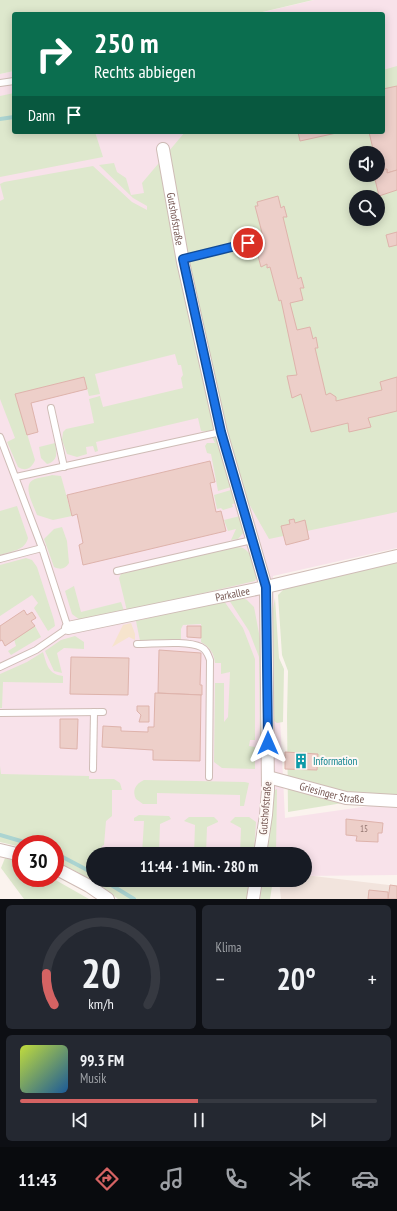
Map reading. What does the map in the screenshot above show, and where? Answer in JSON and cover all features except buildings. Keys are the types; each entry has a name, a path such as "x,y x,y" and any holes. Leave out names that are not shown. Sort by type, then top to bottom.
{"street":[{"name":"Gutshofstraße","path":"163,149 183,259 221,432 266,587 268,777 266,815 261,847"},
{"name":"Parkallee","path":"68,628 266,587 397,556"},
{"name":"Griesinger Straße","path":"268,777 346,798 397,801"},
{"path":"0,850 12,853"},
{"path":"64,873 89,886 108,899"},
{"path":"253,899 255,887"}],"lane":[{"path":"0,83 12,81"},
{"path":"183,259 248,243"},
{"path":"51,408 64,467"},
{"path":"16,477 221,432"},
{"path":"0,437 42,548 68,628 36,650 0,667"},
{"path":"117,571 252,540"},
{"path":"0,559 42,548"},
{"path":"137,644 190,644 203,648 208,653 210,660 209,777"},
{"path":"93,769 94,712"},
{"path":"0,713 103,712"}],"shaded area":[{"path":"314,0 397,0 397,548 273,576 285,818 397,802 397,875 312,876 312,847 86,847 86,851 64,842 64,835 49,835 0,814 0,74 12,71 12,134 385,134 385,12 263,12"},
{"path":"312,876 397,886 397,899 281,899 280,887 312,887"}],"green space":[{"path":"0,0 313,0 262,12 12,12 12,71 0,74"},
{"path":"397,66 397,512 269,539 224,460 231,487 218,491 211,454 207,453 205,446 207,443 215,443 209,432 201,431 198,418 96,442 98,451 95,452 93,446 86,447 87,454 77,457 67,454 62,440 63,432 66,429 94,423 89,399 100,396 103,407 183,388 181,365 178,365 175,354 95,374 100,394 89,396 84,377 15,394 35,460 32,465 26,469 18,467 7,442 15,438 0,399 0,201 4,199 0,184 4,182 93,166 132,202 147,210 147,206 133,198 99,165 114,163 117,172 126,178 131,195 144,193 142,183 183,134 385,134 385,69"},
{"path":"12,93 12,134 96,134 103,157 0,177 0,96"},
{"path":"55,443 55,459 51,463 47,464 41,458 39,447"},
{"path":"52,475 61,476 72,516 53,520 37,515 30,496 30,483 35,479"},
{"path":"231,490 233,491 237,503 232,504 233,507 223,510 221,508 217,509 214,495"},
{"path":"17,506 28,538 24,546 21,548 0,555 0,511"},
{"path":"240,516 244,532 238,539 231,540 236,529 228,531 224,520"},
{"path":"62,527 67,541 69,563 66,567 61,569 54,567 44,539 54,529"},
{"path":"235,547 245,549 251,556 257,576 255,581 127,611 119,578 121,574"},
{"path":"26,558 32,560 37,567 54,620 55,626 48,631 34,608 38,603 32,595 0,616 0,565"},
{"path":"397,561 397,794 288,812 288,671 282,655 278,595 284,589"},
{"path":"74,586 81,612 121,602 124,611 80,620 72,614 65,591"},
{"path":"243,598 254,607 261,644 264,752 260,751 259,657 249,631 229,600"},
{"path":"275,598 279,658 284,669 283,722 277,723 274,721 273,609"},
{"path":"224,601 243,628 255,659 255,740 250,740 249,746 255,747 255,769 222,768 214,762 215,683 224,683 224,722 228,717 230,672 221,674 221,663 215,663 214,656 211,651 201,642 201,624 183,625 181,629 181,641 140,641 136,621"},
{"path":"35,626 41,637 11,655 8,651 16,646 14,639"},
{"path":"75,636 84,642 84,649 64,648 57,653 62,673 54,671 45,651 61,640"},
{"path":"43,652 51,671 63,676 63,683 3,682 2,708 0,708 0,674 27,662"},
{"path":"0,766 1,774 89,776 89,779 114,779 120,783 122,790 112,790 112,816 106,821 104,845 102,847 86,847 86,877 64,865 64,835 12,835 12,845 0,842"},
{"path":"144,780 249,783 244,806 240,806 240,795 157,793 157,804 143,804 136,799 134,791 136,786"},
{"path":"277,789 276,847 268,847 273,791"},
{"path":"139,815 169,816 171,819 160,824 159,847 142,847 144,821 134,821 134,818"},
{"path":"189,817 214,817 218,821 207,827 206,847 194,847 195,825 184,821"},
{"path":"235,817 249,817 256,822 254,847 240,847 241,828 230,822"},
{"path":"5,858 12,860 12,883 1,868"},
{"path":"64,885 89,899 24,899 15,887 64,887"},
{"path":"103,887 250,887 247,899 118,899"},
{"path":"262,887 272,887 270,899 260,899"}],"sand":[{"path":"131,623 135,634 135,640 129,637 112,647 123,625"}],"waterway":[{"path":"0,119 12,117"},
{"path":"0,835 12,838"},
{"path":"64,858 86,869"},
{"path":"114,887 134,899"}],"place":[{"name":"Information","path":"301,761"}],"route":[{"path":"248,243 183,259 221,432 266,587 268,743"}]}
